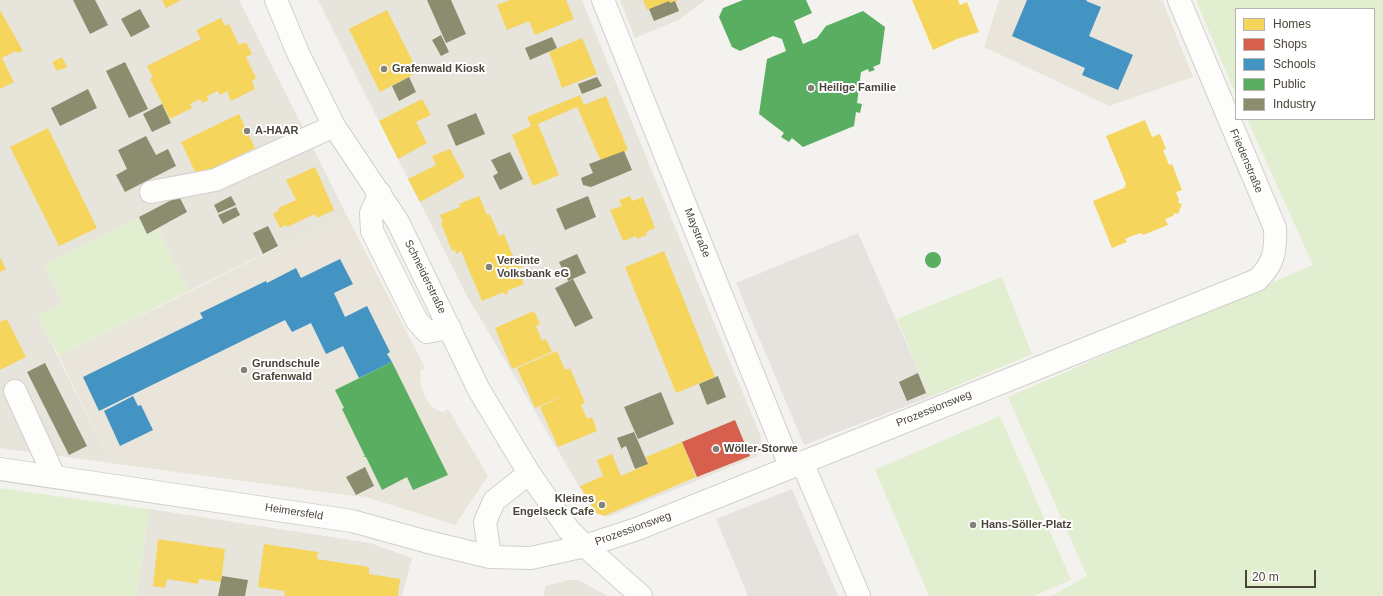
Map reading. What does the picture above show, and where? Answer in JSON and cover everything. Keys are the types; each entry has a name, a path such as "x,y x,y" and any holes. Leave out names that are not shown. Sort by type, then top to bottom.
{"street":[{"name":"Schneiderstraße","path":"276,0 298,53 334,126 398,222 479,390 529,473 552,507 585,546 641,596"},
{"name":"Maystraße","path":"603,0 796,464 859,596"},
{"name":"Friedenstraße","path":"1179,0 1275,228 1276,244 1273,258"},
{"path":"151,192 215,180 334,126"},
{"name":"Prozessionsweg","path":"585,546 638,529 796,464 1257,280 1267,270 1273,258"},
{"path":"14,391 54,476"},
{"name":"Heimersfeld","path":"0,469 352,521 490,557 531,558 585,546"},
{"path":"490,557 485,522 494,501 529,473"}],"shaded area":[{"path":"0,0 239,0 346,214 188,291 158,229 147,235 44,264 63,303 38,316 110,463 0,448"},
{"path":"318,0 582,0 761,437 761,445 757,456 608,517 594,512 466,294"},
{"path":"620,0 706,0 678,20 635,38"},
{"path":"999,0 1162,0 1193,77 1109,106 984,47"},
{"name":"Grundschule Grafenwald","path":"346,214 425,368 420,371 421,385 425,397 431,406 439,411 444,412 448,409 488,476 455,525 369,498 110,463 59,356"},
{"path":"858,233 930,397 804,445 736,283"},
{"path":"792,489 838,596 748,596 716,519"},
{"path":"149,509 370,543 412,558 402,596 137,596"},
{"path":"569,580 578,580 608,596 543,596 546,586"}],"green space":[{"path":"1196,0 1383,0 1383,596 1052,596 1087,576 1008,397 1313,265 1247,120 1375,120 1375,8 1235,8 1235,93"},
{"path":"137,219 147,235 158,229 188,291 59,356 37,316 63,303 44,264"},
{"path":"1002,277 1032,354 930,397 897,319"},
{"name":"Hans-Söller-Platz","path":"1000,416 1071,580 1034,596 929,596 875,470"},
{"path":"0,488 149,509 137,596 0,596"}],"building: Homes":[{"path":"162,0 181,0 166,8"},
{"path":"510,0 566,0 574,19 535,35 529,21 507,30 497,5"},
{"path":"643,0 678,0 670,3 669,1 647,10"},
{"path":"912,0 958,0 960,5 967,2 979,32 957,39 933,50"},
{"path":"0,10 23,51 17,53 16,51 2,58 14,82 0,89"},
{"path":"387,10 418,72 380,92 349,29"},
{"path":"221,18 225,26 229,24 239,45 246,42 252,54 246,57 256,78 252,81 255,89 231,101 227,91 220,95 218,91 207,96 209,100 202,103 200,99 190,104 192,108 170,119 150,79 153,78 147,66 201,39 196,30"},
{"path":"582,38 597,74 562,88 549,52"},
{"path":"62,57 67,67 57,71 52,62"},
{"path":"580,95 584,105 606,96 628,150 601,161 577,107 538,124 559,175 533,186 512,135 531,126 527,117"},
{"path":"422,99 431,115 416,122 427,143 398,159 379,121"},
{"path":"239,114 255,148 197,176 181,142"},
{"path":"1145,120 1152,137 1160,134 1166,149 1163,150 1169,165 1172,164 1182,190 1176,192 1179,200 1178,203 1182,204 1178,214 1174,213 1173,216 1165,219 1168,225 1143,235 1141,233 1132,236 1125,239 1127,242 1112,248 1093,201 1124,188 1126,184 1106,136"},
{"path":"48,128 97,228 59,246 10,147"},
{"path":"450,149 465,177 420,202 408,179 436,165 432,156"},
{"path":"315,167 334,210 317,218 315,214 287,227 286,225 280,228 273,214 279,210 278,208 296,200 286,180"},
{"path":"479,196 487,215 490,214 499,236 504,234 514,259 524,255 528,265 518,268 524,284 507,291 508,294 505,295 504,292 482,301 461,251 456,254 455,249 452,251 441,223 443,222 440,215 460,207 459,204"},
{"path":"630,196 632,201 643,197 655,228 646,232 647,235 637,239 636,236 623,241 610,210 622,206 619,200"},
{"path":"664,251 715,377 676,393 625,267"},
{"path":"0,257 6,269 0,272"},
{"path":"534,311 540,324 536,326 542,341 546,339 552,352 512,369 495,328"},
{"path":"7,319 26,357 0,370 0,322"},
{"path":"557,351 565,370 570,368 585,403 581,405 587,419 592,417 597,431 558,447 540,407 570,393 535,408 517,368"},
{"path":"682,442 696,477 604,516 596,513 580,486 603,476 597,460 612,454 621,476 648,464 646,457"},
{"path":"158,539 225,549 221,582 199,579 198,584 167,579 165,588 153,586"},
{"path":"264,544 318,552 317,559 369,567 369,574 400,579 398,596 284,596 285,591 258,587"}],"building: Shops":[{"name":"Wöller-Storwe","path":"735,420 750,456 697,477 682,442"}],"building: Schools":[{"path":"1027,0 1087,0 1086,1 1101,7 1089,36 1133,55 1118,90 1082,75 1085,68 1012,36"},
{"path":"340,259 353,284 334,293 345,317 367,306 390,352 387,354 392,362 359,378 343,346 326,354 311,323 292,332 285,320 99,411 83,377 203,318 200,313 266,281 267,283 296,268 301,278"},
{"path":"133,396 138,406 141,405 153,430 120,446 104,411"}],"building: Public":[{"name":"Heilige Familie","path":"743,0 806,0 812,13 794,21 803,44 817,38 826,26 863,11 885,27 880,64 873,67 875,70 869,72 868,69 861,72 857,103 862,104 860,113 856,112 854,126 803,147 792,138 789,142 781,137 784,133 759,114 767,59 786,51 782,39 773,36 740,51 732,47 719,17 723,8"},
{"path":"933,252 939,254 941,260 939,266 933,268 927,266 925,260 927,254"},
{"path":"392,362 448,475 413,490 407,477 382,490 366,457 363,457 365,456 342,409 344,408 335,390"}],"building: Industry":[{"path":"73,0 95,0 108,25 90,34"},
{"path":"427,0 451,0 466,34 446,43"},
{"path":"669,1 670,3 675,1 679,11 654,21 649,9"},
{"path":"140,9 150,27 131,37 121,19"},
{"path":"441,35 449,52 441,56 432,40"},
{"path":"552,37 557,48 530,60 525,48"},
{"path":"125,62 148,109 129,118 106,71"},
{"path":"409,77 416,92 399,101 392,86"},
{"path":"597,77 602,86 582,94 578,84"},
{"path":"88,89 97,108 60,126 51,108"},
{"path":"162,104 171,123 152,132 143,114"},
{"path":"476,113 485,134 456,146 447,125"},
{"path":"146,136 156,155 168,149 176,166 125,192 116,175 127,169 118,150"},
{"path":"624,151 632,170 591,187 583,185 581,178 593,173 589,164"},
{"path":"510,152 523,179 500,190 493,176 498,173 491,160"},
{"path":"179,196 187,212 147,234 139,217"},
{"path":"231,196 236,205 218,213 214,205"},
{"path":"588,196 596,217 565,230 556,209"},
{"path":"236,207 240,215 223,224 218,215"},
{"path":"268,226 278,246 263,254 253,233"},
{"path":"577,254 586,273 568,281 559,262"},
{"path":"573,279 593,318 575,327 555,288"},
{"path":"45,363 87,446 69,455 27,372"},
{"path":"918,373 926,393 907,401 899,382"},
{"path":"718,376 726,397 707,405 699,384"},
{"path":"661,392 674,424 638,439 624,407"},
{"path":"634,432 648,464 635,469 626,446 622,448 622,450 617,438"},
{"path":"365,467 374,486 356,495 346,477"},
{"path":"222,576 248,580 245,596 218,596"}],"place":[{"name":"Grafenwald Kiosk","path":"384,69"},
{"name":"Heilige Familie","path":"811,88"},
{"name":"A-HAAR","path":"247,131"},
{"name":"Vereinte Volksbank eG","path":"489,267"},
{"name":"Grundschule Grafenwald","path":"244,370"},
{"name":"Wöller-Storwe","path":"716,449"},
{"name":"Kleines Engelseck Cafe","path":"602,505"},
{"name":"Hans-Söller-Platz","path":"973,525"}]}
